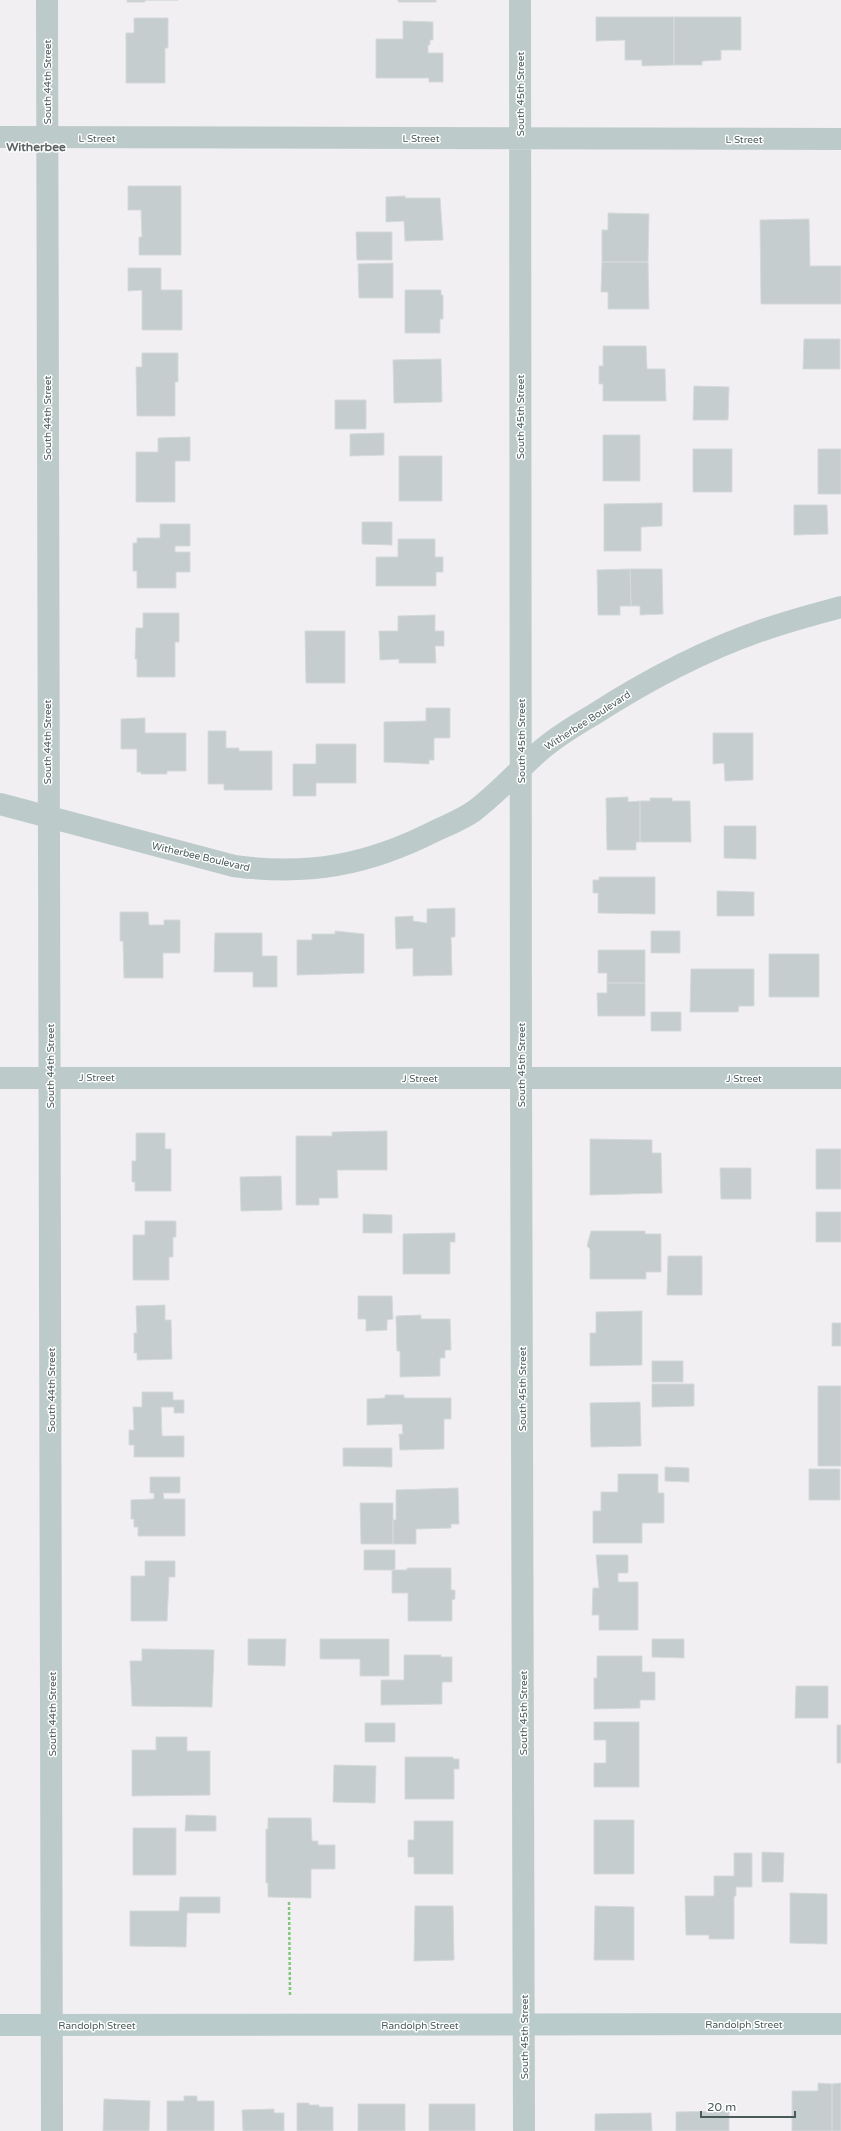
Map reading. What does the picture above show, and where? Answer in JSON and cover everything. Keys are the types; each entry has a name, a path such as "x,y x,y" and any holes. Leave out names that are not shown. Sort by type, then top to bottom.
{"main road":[{"name":"Randolph Street","path":"0,2025 841,2024"}],"street":[{"name":"South 44th Street","path":"46,0 47,817 50,1077 52,2131"},
{"name":"South 45th Street","path":"520,0 522,768 520,1078 524,2131"},
{"name":"L Street","path":"0,137 841,139"},
{"name":"Witherbee Boulevard","path":"0,804 234,866 263,870 315,869 360,861 383,855 472,812 501,789 522,768 560,736 658,676 694,658 751,634 841,607"},
{"name":"J Street","path":"0,1078 841,1078"}],"path":[{"path":"288,1902 290,1998"}],"building":[{"path":"127,0 145,0 145,2 127,2"},
{"path":"398,0 436,0 436,2 398,2"},
{"path":"596,17 674,17 674,65 642,66 642,60 625,60 625,40 596,41"},
{"path":"674,17 741,17 741,50 721,50 721,60 702,61 702,65 674,65"},
{"path":"134,18 168,18 168,48 165,48 165,83 126,83 126,33 134,33"},
{"path":"403,21 433,22 433,40 430,40 430,45 428,45 428,53 443,53 443,82 429,82 429,78 376,78 376,39 403,39"},
{"path":"128,186 181,186 181,255 139,255 139,237 142,237 141,210 128,210"},
{"path":"405,196 405,198 440,198 443,240 405,241 404,221 386,222 386,197"},
{"path":"608,213 649,214 648,262 602,262 602,230 608,230"},
{"path":"809,219 810,266 841,266 841,304 761,304 760,220"},
{"path":"356,232 392,232 392,260 357,260"},
{"path":"602,262 648,262 649,309 608,309 608,292 601,292"},
{"path":"393,263 393,298 359,298 358,264"},
{"path":"128,268 161,268 161,290 182,290 182,330 142,330 142,290 128,291"},
{"path":"405,290 441,290 441,295 443,295 443,319 440,319 440,333 405,333"},
{"path":"804,339 840,339 840,369 803,369"},
{"path":"603,346 646,346 647,369 665,369 666,401 603,401 603,384 599,384 599,366 603,366"},
{"path":"142,353 178,353 178,382 175,382 175,416 137,416 136,367 142,367"},
{"path":"441,359 442,402 394,403 393,360"},
{"path":"694,386 729,387 728,420 693,420"},
{"path":"335,400 366,400 366,429 335,429"},
{"path":"384,433 384,455 350,456 350,434"},
{"path":"603,435 640,435 640,481 603,481"},
{"path":"190,437 190,461 175,461 175,502 136,502 136,452 158,452 158,438"},
{"path":"693,449 732,449 732,492 693,492"},
{"path":"818,449 841,449 841,494 818,494"},
{"path":"399,456 442,456 442,501 399,501"},
{"path":"662,503 662,526 641,527 641,551 604,551 604,504"},
{"path":"794,505 827,505 828,534 794,535"},
{"path":"362,522 392,522 392,545 362,544"},
{"path":"160,524 190,524 190,546 175,546 175,552 190,552 190,572 176,572 176,588 137,588 137,571 133,571 133,543 137,543 137,538 160,538"},
{"path":"398,539 435,539 435,557 443,557 443,572 436,572 436,586 376,586 376,557 398,557"},
{"path":"630,569 631,606 620,606 620,615 598,615 597,570"},
{"path":"630,569 662,569 663,614 640,615 640,606 631,606"},
{"path":"143,613 179,613 179,642 175,642 175,677 137,677 137,659 135,659 136,628 143,628"},
{"path":"435,615 435,631 444,631 444,646 435,646 436,663 399,663 399,659 380,660 379,631 398,631 398,616"},
{"path":"305,631 345,631 345,683 306,683"},
{"path":"426,708 450,708 450,738 434,738 434,760 429,760 429,764 384,762 384,722 426,721"},
{"path":"145,718 145,733 186,733 186,771 167,771 167,774 141,774 141,772 137,772 137,749 121,749 121,719"},
{"path":"208,731 226,731 226,748 239,748 239,751 272,751 272,790 224,790 224,784 208,784"},
{"path":"713,733 753,733 753,780 725,781 724,763 713,764"},
{"path":"316,744 356,744 356,783 316,783 316,796 293,796 293,764 316,764"},
{"path":"628,797 628,802 640,801 640,842 636,842 636,850 607,850 606,798"},
{"path":"650,798 672,798 672,801 690,801 691,842 640,842 640,801 650,801"},
{"path":"724,826 756,826 756,859 724,858"},
{"path":"599,877 655,877 655,914 598,913 598,893 593,893 593,880 599,880"},
{"path":"717,891 754,892 754,916 717,916"},
{"path":"455,908 455,937 451,937 452,975 413,976 413,948 396,949 395,917 413,916 413,921 427,923 427,909"},
{"path":"120,912 148,912 149,925 164,925 164,920 180,920 180,953 163,953 163,978 124,978 123,941 120,941"},
{"path":"335,931 364,934 364,973 297,975 297,940 312,940 312,934 335,934"},
{"path":"651,931 680,931 680,953 651,953"},
{"path":"215,933 262,933 262,956 277,956 277,987 253,987 253,972 214,972"},
{"path":"598,950 645,950 645,983 607,983 607,973 598,973"},
{"path":"769,954 819,954 819,997 769,997"},
{"path":"691,969 754,969 754,1006 739,1006 738,1012 690,1012"},
{"path":"607,983 645,983 645,1016 598,1016 597,993 607,993"},
{"path":"651,1012 681,1012 681,1031 651,1031"},
{"path":"387,1131 387,1170 337,1170 338,1198 319,1198 319,1205 296,1205 296,1136 332,1136 332,1132"},
{"path":"136,1133 165,1133 165,1149 171,1149 171,1191 135,1191 135,1182 132,1182 132,1161 136,1161"},
{"path":"590,1139 652,1140 652,1153 661,1153 662,1193 590,1195"},
{"path":"816,1149 841,1149 841,1189 816,1189"},
{"path":"720,1168 751,1168 751,1199 721,1199"},
{"path":"281,1176 282,1210 241,1211 240,1177"},
{"path":"816,1212 841,1212 841,1242 816,1242"},
{"path":"363,1214 392,1215 392,1233 363,1233"},
{"path":"145,1221 176,1221 176,1237 173,1237 173,1257 169,1257 169,1280 133,1280 133,1235 145,1235"},
{"path":"591,1231 645,1231 645,1234 661,1234 661,1272 646,1272 646,1279 590,1279 590,1249 587,1246"},
{"path":"455,1233 455,1242 450,1242 450,1274 403,1274 403,1234"},
{"path":"668,1256 702,1256 702,1295 667,1295"},
{"path":"358,1296 392,1296 393,1319 387,1320 387,1330 366,1331 366,1319 358,1319"},
{"path":"165,1305 165,1320 171,1320 172,1359 137,1360 137,1353 134,1353 134,1333 137,1333 136,1306"},
{"path":"642,1311 642,1365 590,1366 590,1333 596,1333 596,1312"},
{"path":"421,1315 421,1319 450,1319 451,1350 445,1350 445,1358 440,1358 440,1376 400,1377 400,1351 397,1351 396,1316"},
{"path":"832,1323 841,1323 841,1346 832,1346"},
{"path":"652,1361 683,1361 683,1382 652,1382"},
{"path":"652,1384 694,1384 694,1406 652,1407"},
{"path":"818,1386 841,1386 841,1466 818,1466"},
{"path":"142,1392 173,1392 173,1400 184,1400 184,1413 174,1413 174,1407 161,1407 162,1436 184,1436 184,1457 134,1457 134,1445 129,1445 129,1430 134,1430 133,1407 142,1407"},
{"path":"385,1395 404,1395 404,1398 451,1398 451,1419 444,1419 444,1449 400,1450 399,1434 403,1434 402,1424 367,1425 367,1399 385,1398"},
{"path":"640,1402 641,1446 591,1447 590,1403"},
{"path":"343,1448 392,1448 392,1467 343,1466"},
{"path":"665,1467 689,1468 689,1482 665,1481"},
{"path":"809,1469 840,1469 840,1500 809,1500"},
{"path":"618,1474 658,1474 658,1493 664,1493 664,1523 642,1523 642,1543 593,1543 593,1511 601,1511 601,1492 618,1492"},
{"path":"150,1477 180,1477 180,1493 163,1493 164,1499 185,1499 185,1536 138,1536 138,1527 134,1527 134,1519 131,1519 131,1500 154,1499 154,1493 150,1493"},
{"path":"458,1488 459,1524 451,1524 451,1528 416,1529 416,1544 393,1544 393,1520 396,1520 396,1490"},
{"path":"360,1503 393,1503 393,1544 361,1544"},
{"path":"364,1550 395,1550 395,1570 364,1570"},
{"path":"596,1555 628,1555 628,1573 618,1573 618,1582 638,1582 638,1630 599,1630 599,1615 592,1615 593,1588 599,1588"},
{"path":"145,1561 175,1561 175,1577 169,1577 167,1621 131,1621 131,1576 145,1576"},
{"path":"407,1568 451,1568 451,1590 455,1590 455,1599 452,1600 452,1621 408,1621 408,1593 392,1593 392,1570 407,1570"},
{"path":"248,1639 286,1639 285,1666 248,1665"},
{"path":"320,1639 389,1639 389,1676 360,1676 360,1659 320,1659"},
{"path":"652,1639 684,1639 684,1658 652,1657"},
{"path":"142,1649 214,1650 212,1707 132,1706 130,1661 142,1661"},
{"path":"404,1655 441,1655 441,1657 452,1657 452,1682 442,1682 442,1704 381,1705 381,1680 404,1680"},
{"path":"597,1656 642,1656 642,1672 655,1672 655,1700 640,1700 640,1708 594,1709 594,1678 597,1678"},
{"path":"796,1686 828,1686 828,1718 795,1718"},
{"path":"594,1722 639,1722 639,1787 594,1787 594,1763 606,1763 606,1740 594,1740"},
{"path":"365,1723 395,1723 395,1742 365,1742"},
{"path":"837,1725 841,1725 841,1763 837,1763"},
{"path":"156,1737 187,1737 187,1751 210,1751 210,1795 132,1796 132,1750 156,1750"},
{"path":"405,1757 453,1757 453,1759 459,1759 459,1769 454,1769 454,1799 405,1799"},
{"path":"334,1765 376,1766 375,1803 333,1802"},
{"path":"186,1815 216,1816 216,1831 185,1831"},
{"path":"268,1818 311,1818 312,1841 318,1841 318,1845 335,1845 335,1869 311,1869 311,1898 268,1897 268,1883 266,1883 266,1829 268,1829"},
{"path":"594,1820 634,1820 634,1874 594,1874"},
{"path":"414,1821 453,1821 453,1874 414,1874 414,1857 408,1857 408,1840 414,1840"},
{"path":"133,1828 176,1828 176,1875 133,1875"},
{"path":"762,1852 784,1853 783,1882 762,1882"},
{"path":"734,1853 752,1853 752,1887 736,1887 736,1896 734,1896 734,1939 709,1939 709,1935 686,1935 685,1896 714,1896 714,1876 734,1876"},
{"path":"790,1893 827,1894 827,1944 790,1943"},
{"path":"180,1897 220,1897 220,1913 187,1913 186,1947 130,1946 130,1911 179,1911"},
{"path":"415,1906 453,1906 454,1960 414,1961"},
{"path":"595,1906 634,1907 634,1960 594,1960"},
{"path":"818,2083 832,2084 832,2131 792,2131 792,2091 818,2091"},
{"path":"841,2083 841,2131 832,2131 832,2084"},
{"path":"184,2096 197,2096 197,2101 214,2101 214,2131 167,2131 167,2101 184,2101"},
{"path":"104,2099 150,2101 149,2131 103,2131"},
{"path":"297,2103 309,2103 309,2105 319,2105 319,2107 333,2107 333,2131 297,2131"},
{"path":"358,2104 405,2104 405,2131 358,2131"},
{"path":"429,2104 475,2104 475,2131 429,2131"},
{"path":"274,2109 274,2113 284,2113 284,2131 243,2131 242,2110"},
{"path":"729,2111 729,2131 676,2131 676,2112"},
{"path":"651,2113 652,2131 595,2131 595,2114"}],"district":[{"name":"Witherbee","path":"36,147"}]}
